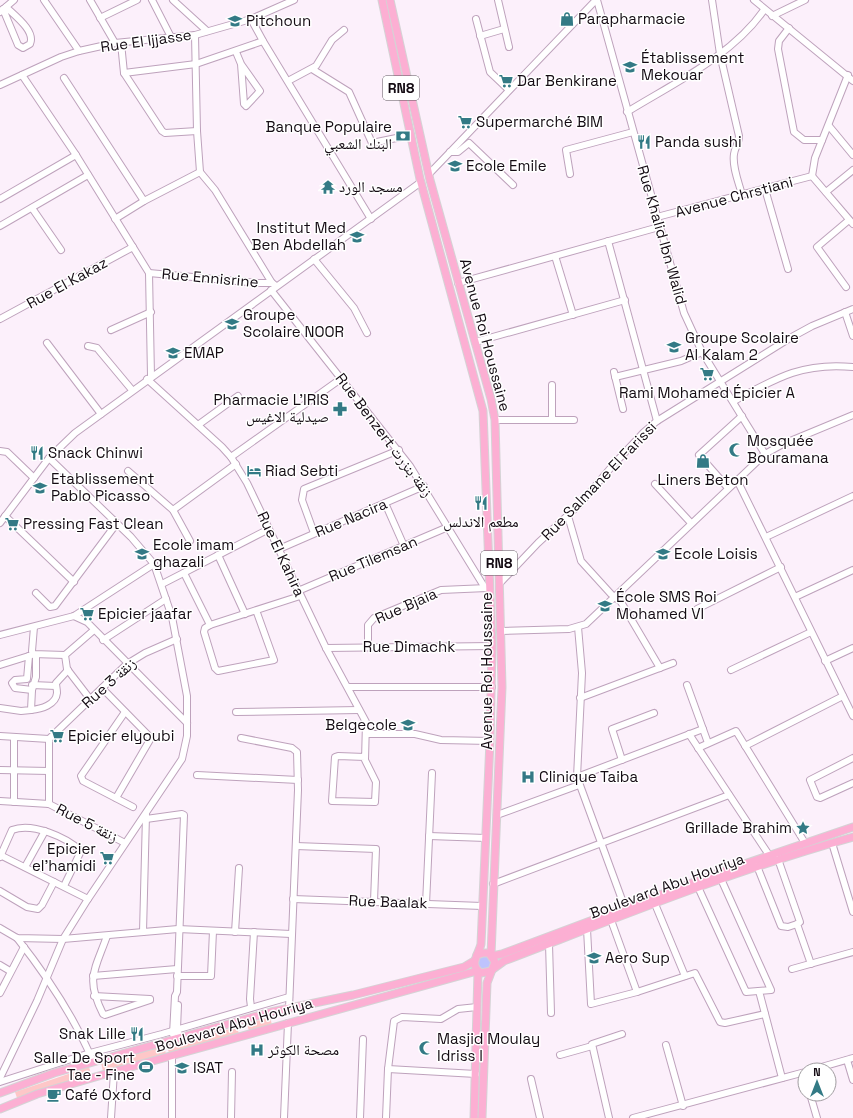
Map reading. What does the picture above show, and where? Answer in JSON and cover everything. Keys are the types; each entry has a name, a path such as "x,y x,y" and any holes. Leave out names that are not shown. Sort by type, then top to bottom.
{"main road":[{"name":"Avenue Roi Houssaine","path":"382,0 421,180 483,411 488,588 492,646 492,688 480,944 476,958"},
{"name":"Avenue Roi Houssaine","path":"390,0 429,176 495,420 501,631 501,726 493,884 492,955"},
{"path":"421,180 427,183 429,176"},
{"name":"Boulevard Abu Houriya","path":"492,955 502,954 769,855 853,827"},
{"name":"Boulevard Abu Houriya","path":"492,970 504,961 698,887 778,859 853,837"},
{"path":"476,958 483,953 492,955"},
{"name":"RN8","path":"482,1118 487,983 495,962 492,955"},
{"name":"Boulevard Abu Houriya","path":"0,1093 54,1073 178,1038 289,1008 353,995 457,969 476,958"},
{"name":"RN8","path":"474,1118 477,1007 476,958"},
{"path":"477,971 484,973 492,970"},
{"name":"Boulevard Abu Houriya","path":"0,1110 44,1092 477,971"}],"street":[{"path":"3,9 14,0"},
{"path":"44,0 79,51"},
{"path":"90,0 100,18 118,43 124,73 162,131 165,133 197,131"},
{"path":"100,18 137,0"},
{"path":"152,0 172,37"},
{"path":"173,0 207,31"},
{"name":"Rue El Ijjasse","path":"0,85 61,57 79,51 118,43 195,35 251,19 294,0"},
{"path":"498,0 509,47"},
{"path":"429,176 509,90 597,0"},
{"name":"Rue Khalid Ibn Walid","path":"597,0 632,132 684,313 702,352 765,454"},
{"path":"712,0 720,54 739,136 739,141 734,154 734,161 742,195"},
{"path":"754,0 764,10 848,75 853,81"},
{"path":"772,16 805,0"},
{"path":"3,9 27,30 31,39 30,44 23,48 18,45 3,9"},
{"path":"627,112 720,54 748,31 764,10"},
{"path":"251,19 371,218"},
{"path":"476,20 490,72 509,90"},
{"path":"789,28 779,42 778,48 794,132 804,140 822,140"},
{"path":"480,36 504,29"},
{"path":"288,81 312,69 321,61 332,40 344,30"},
{"path":"115,219 144,201 200,172 197,131 195,35"},
{"path":"124,73 196,64 236,52 263,41"},
{"path":"236,52 241,64 260,91 246,106 244,104 241,64"},
{"path":"312,69 350,92 372,143 411,135"},
{"path":"22,75 76,155 149,273 151,312 149,378"},
{"path":"846,287 817,247 851,222 812,176 812,167 848,75"},
{"path":"64,78 144,201"},
{"path":"829,126 853,155"},
{"path":"570,174 566,150 632,132"},
{"path":"450,152 458,152 469,143 513,184"},
{"path":"0,199 76,155"},
{"path":"826,192 853,170"},
{"name":"Rue Benzert زنقة بنزرت","path":"200,172 215,190 273,286 342,378 399,450 424,486 448,527 488,588"},
{"path":"0,226 88,175"},
{"name":"Avenue Chrstiani","path":"657,217 812,176"},
{"path":"0,523 49,458 75,433 273,286 314,259 421,180"},
{"path":"766,189 788,269"},
{"path":"32,208 61,250"},
{"path":"458,282 660,227"},
{"path":"608,241 657,421"},
{"name":"Rue El Kakaz","path":"0,319 133,247"},
{"path":"555,256 573,315"},
{"path":"314,259 354,308 367,333"},
{"name":"Rue Ennisrine","path":"149,273 258,283 273,286"},
{"path":"475,342 624,300"},
{"name":"Rue Salmane El Farissi","path":"500,583 538,543 568,516 614,464 644,432 657,421 790,338 812,326 853,309"},
{"path":"111,330 151,312"},
{"path":"845,312 853,336"},
{"path":"47,343 101,414"},
{"path":"88,346 98,348 132,390"},
{"path":"623,409 615,375 681,361 702,352"},
{"path":"734,402 791,373 820,366 853,367"},
{"name":"Rue El Kahira","path":"149,378 198,424 236,464 259,505 326,648 366,722 365,757"},
{"path":"231,457 342,378"},
{"path":"552,385 552,420"},
{"path":"198,424 238,396"},
{"path":"501,631 560,630 578,627 594,618 691,523 765,454 783,444 853,415"},
{"path":"728,488 700,455 742,416"},
{"path":"495,420 574,420"},
{"path":"314,533 302,500 304,489 399,450"},
{"path":"0,451 7,452 34,478"},
{"path":"0,1078 47,978 63,938 182,759 186,743 187,696 176,639 166,599 154,564 117,523 49,458"},
{"path":"173,510 236,464"},
{"path":"128,471 173,510 190,541"},
{"path":"737,480 853,716"},
{"path":"655,484 691,523"},
{"name":"Rue Nacira","path":"279,549 424,486"},
{"path":"766,537 853,496"},
{"path":"385,503 404,546"},
{"path":"4,516 74,582"},
{"path":"568,516 581,561 614,597 621,602 660,668"},
{"path":"36,593 54,608 117,523"},
{"name":"Rue Tilemsan","path":"256,610 274,656 273,661 219,672 215,668 204,629 210,625 245,614 299,593 448,527"},
{"path":"162,584 269,529"},
{"path":"218,555 245,614"},
{"path":"0,636 74,616 154,564"},
{"path":"697,609 781,567"},
{"path":"795,597 853,570"},
{"path":"184,573 210,625"},
{"name":"Rue Bjaia","path":"368,647 368,625 374,618 441,590 488,588"},
{"path":"103,640 166,599"},
{"path":"74,616 86,622 187,723"},
{"path":"31,710 32,688 36,677 32,651 34,627"},
{"path":"578,627 581,656 577,777 626,908"},
{"path":"0,665 33,655 65,655 94,630"},
{"path":"731,670 811,632"},
{"name":"Rue 3 زنقة","path":"49,739 127,664 145,653 176,639"},
{"name":"Rue Dimachk","path":"326,648 492,646"},
{"path":"825,661 853,648"},
{"path":"32,688 27,679 33,655"},
{"path":"65,655 68,670 90,699"},
{"path":"580,698 673,663"},
{"path":"0,708 15,711 31,710 51,703 56,698 56,686 58,679 68,670"},
{"path":"27,679 15,680 12,683 15,688 56,686"},
{"path":"687,685 708,743"},
{"path":"102,688 151,738 116,798"},
{"path":"348,688 492,688"},
{"path":"745,746 843,696"},
{"path":"236,712 359,710"},
{"path":"125,712 81,776 83,781 133,806"},
{"path":"622,760 612,729 654,714"},
{"path":"577,777 703,729"},
{"path":"698,748 736,731 805,843"},
{"path":"366,734 415,734 436,740 490,741"},
{"path":"689,734 769,855"},
{"path":"0,736 49,739"},
{"path":"14,737 14,802"},
{"path":"241,738 295,749 297,752 298,780 296,846 289,1008"},
{"name":"Rue 5 زنقة","path":"49,739 49,804"},
{"path":"334,757 365,757 366,763 376,782 375,802 332,801 334,757"},
{"path":"853,758 810,780 817,797 820,798 853,783"},
{"path":"0,770 49,771"},
{"path":"426,904 432,773"},
{"path":"197,775 298,780"},
{"path":"497,815 579,785"},
{"path":"493,884 729,795"},
{"name":"Rue 5 زنقة","path":"0,802 49,804 126,843"},
{"path":"143,932 146,811"},
{"path":"146,819 182,814 184,815 178,929 177,992 179,995 175,1030 178,1038"},
{"path":"64,886 81,851 45,831 34,828 12,830 0,856 88,899"},
{"path":"25,867 45,831"},
{"path":"430,836 486,838"},
{"path":"832,843 853,912"},
{"path":"296,846 376,849 374,901"},
{"path":"757,866 778,922 784,928 797,924 800,921 778,859"},
{"path":"235,932 239,868"},
{"path":"698,887 746,992 771,990 721,879"},
{"path":"0,892 27,908 38,909 42,905 54,882"},
{"name":"Rue Baalak","path":"294,899 482,906"},
{"path":"655,904 685,976"},
{"path":"611,920 638,992"},
{"path":"797,924 812,964"},
{"path":"0,928 17,938 47,978 94,1061"},
{"path":"17,938 107,936 178,929 291,934"},
{"path":"587,929 591,1004 638,992 693,973 696,974 720,1022 725,1023 765,1014"},
{"path":"93,976 177,972 211,976 213,931"},
{"path":"251,1007 250,999 254,932"},
{"path":"94,996 150,1000 105,1015 94,996 92,982 107,936"},
{"path":"549,944 551,1013"},
{"path":"0,993 10,971 24,947"},
{"path":"792,969 853,952"},
{"path":"0,964 10,971"},
{"path":"759,991 782,1078"},
{"path":"0,1082 90,1053 289,997"},
{"path":"386,1118 388,1069 394,1021 398,1018 441,1019 458,1009 477,1007"},
{"path":"284,1118 288,1023"},
{"path":"560,1054 592,1046 594,1042 622,1034"},
{"path":"360,1118 363,1039"},
{"path":"666,1045 682,1106"},
{"path":"592,1046 609,1118"},
{"path":"172,1056 172,1118"},
{"path":"837,1063 850,1059 853,1080"},
{"path":"388,1069 476,1074"},
{"path":"111,1118 114,1072"},
{"path":"231,1118 232,1072"},
{"path":"633,1118 650,1116 782,1078 797,1075"},
{"path":"532,1079 540,1118"},
{"path":"812,1102 817,1118"}],"shaded area":[{"path":"270,1017 272,1025 249,1031 247,1024"},
{"path":"237,1027 239,1034 169,1053 167,1046"},
{"path":"164,1046 166,1054 103,1071 101,1063"},
{"path":"89,1067 91,1074 17,1098 15,1092"}],"water":[{"path":"484,956 489,958 491,963 489,968 484,970 479,968 477,963 479,958"}],"place":[{"name":"Parapharmacie","path":"567,19"},
{"name":"Pitchoun","path":"235,21"},
{"name":"Établissement Mekouar","path":"630,67"},
{"name":"Dar Benkirane","path":"506,81"},
{"name":"Supermarché BIM","path":"465,122"},
{"name":"Banque Populaire البنك الشعبي","path":"403,136"},
{"name":"Panda sushi","path":"644,142"},
{"name":"Ecole Emile","path":"455,166"},
{"name":"مسجد الورد","path":"328,187"},
{"name":"Institut Med Ben Abdellah","path":"357,237"},
{"name":"Groupe Scolaire NOOR","path":"232,324"},
{"name":"Groupe Scolaire Al Kalam 2","path":"674,347"},
{"name":"EMAP","path":"173,353"},
{"name":"Rami Mohamed Épicier A","path":"707,374"},
{"name":"Pharmacie L'IRIS صيدلية الاغيس","path":"340,409"},
{"name":"Mosquée Bouramana","path":"736,450"},
{"name":"Snack Chinwi","path":"37,453"},
{"name":"Liners Beton","path":"703,461"},
{"name":"Riad Sebti","path":"254,471"},
{"name":"Etablissement Pablo Picasso","path":"40,488"},
{"name":"مطعم الاندلس","path":"481,503"},
{"name":"Pressing Fast Clean","path":"12,524"},
{"name":"Ecole imam ghazali","path":"142,554"},
{"name":"Ecole Loisis","path":"663,554"},
{"name":"École SMS Roi Mohamed VI","path":"605,606"},
{"name":"Epicier jaafar","path":"87,614"},
{"name":"Belgecole","path":"408,725"},
{"name":"Epicier elyoubi","path":"57,736"},
{"name":"Clinique Taiba","path":"528,777"},
{"name":"Grillade Brahim","path":"803,828"},
{"name":"Epicier el'hamidi","path":"107,858"},
{"name":"Aero Sup","path":"594,958"},
{"name":"Snak Lille","path":"137,1034"},
{"name":"Masjid Moulay Idriss I","path":"426,1048"},
{"name":"مصحة الكوثر","path":"257,1050"},
{"name":"Salle De Sport Tae - Fine","path":"146,1067"},
{"name":"ISAT","path":"182,1068"},
{"name":"Café Oxford","path":"54,1095"}]}
